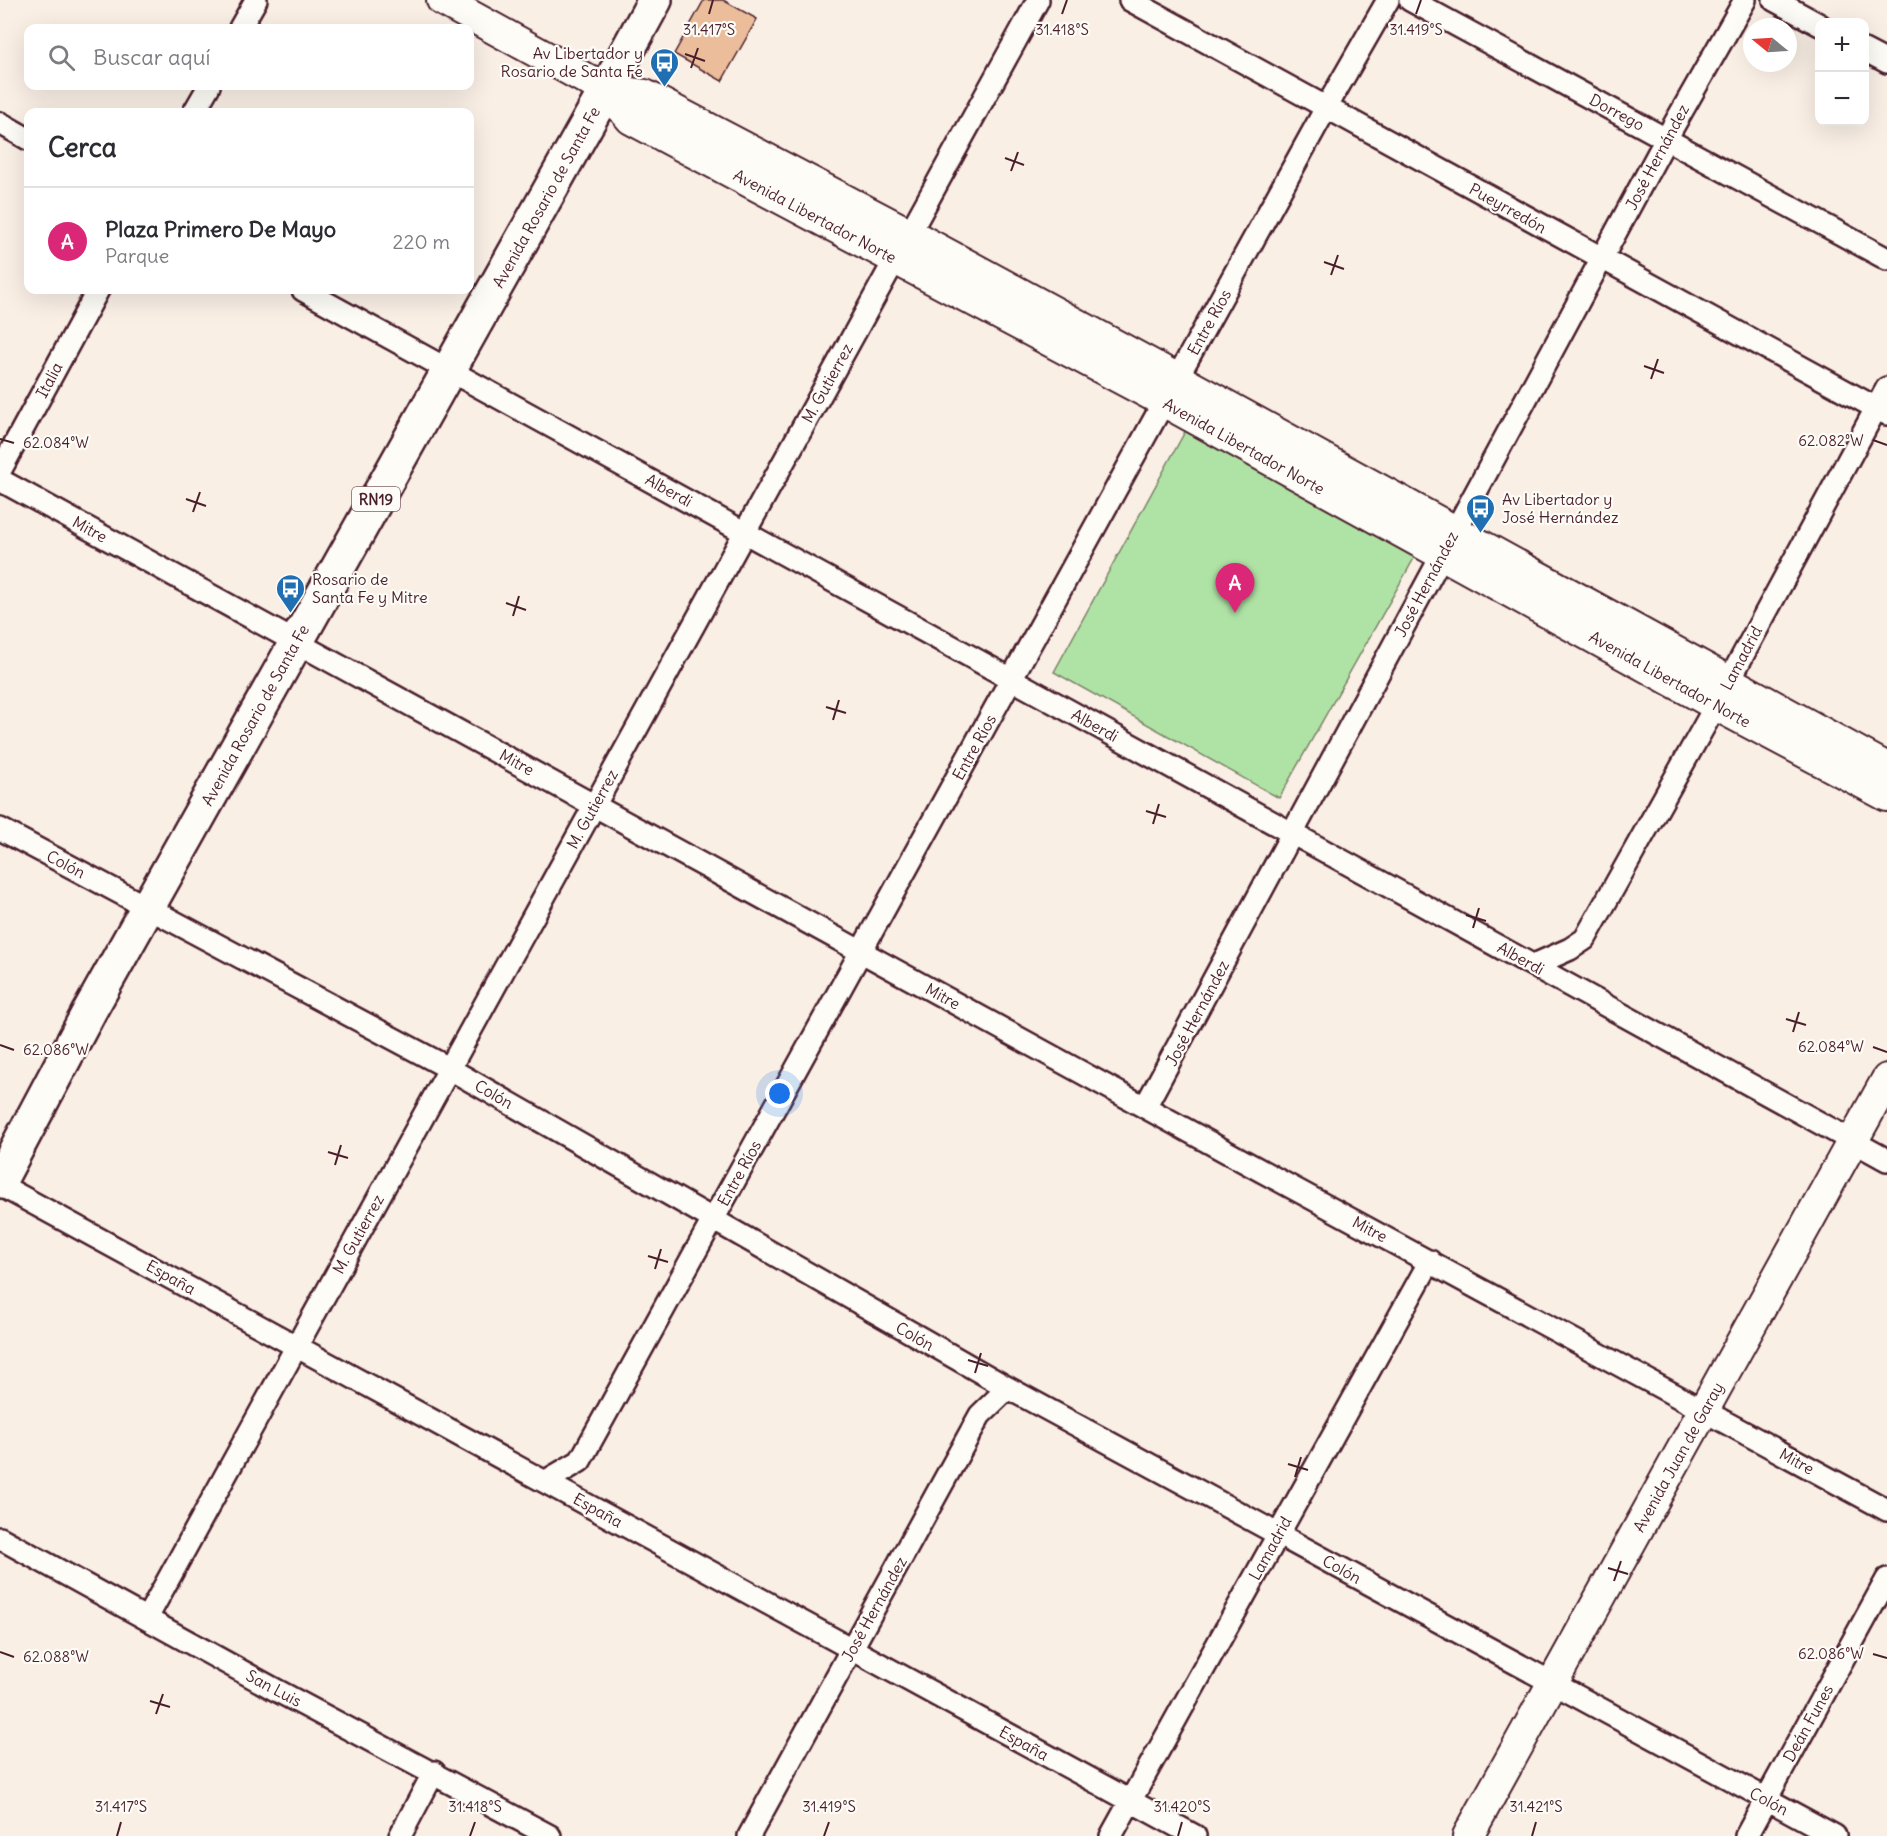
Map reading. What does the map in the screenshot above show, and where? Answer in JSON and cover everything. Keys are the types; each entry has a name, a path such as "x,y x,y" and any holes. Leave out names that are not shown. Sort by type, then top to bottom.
{"main road":[{"name":"Avenida Libertador Norte","path":"442,0 606,90 631,119 903,246 1172,390 1722,693 1887,796"},
{"name":"Avenida Rosario de Santa Fe","path":"0,1182 147,908 655,0"},
{"name":"Avenida Libertador Norte","path":"1722,693 1887,768"},
{"name":"Avenida Juan de Garay","path":"1468,1836 1887,1079"}],"street":[{"path":"242,24 256,0"},
{"name":"M. Gutierrez","path":"147,1618 1038,0"},
{"name":"Pueyrredón","path":"1130,0 1881,411"},
{"name":"Entre Ríos","path":"546,1482 580,1461 1326,108 1388,0"},
{"name":"Dorrego","path":"1410,0 1887,259"},
{"name":"José Hernández","path":"1146,1107 1666,139 1745,0"},
{"path":"1774,0 1815,22"},
{"path":"1869,53 1887,62"},
{"path":"197,108 207,90"},
{"path":"0,123 24,136"},
{"name":"Italia","path":"0,471 96,294"},
{"name":"Alberdi","path":"310,294 1887,1160"},
{"name":"Lamadrid","path":"1534,965 1570,949 1585,939 1881,411 1887,388"},
{"name":"Mitre","path":"0,480 1887,1510"},
{"name":"Colón","path":"0,829 449,1069 1008,1388 1835,1836"},
{"name":"España","path":"0,1182 1195,1836"},
{"name":"Lamadrid","path":"1111,1836 1430,1261"},
{"name":"José Hernández","path":"749,1836 980,1415 1008,1388"},
{"name":"San Luis","path":"0,1538 274,1689 550,1836"},
{"name":"Deán Funes","path":"1746,1836 1887,1579"},
{"path":"400,1836 434,1773"}],"green space":[{"path":"1187,428 1417,553 1279,798 1054,672"}],"building":[{"path":"704,0 723,0 757,19 722,81 674,54"}],"place":[{"name":"Av Libertador y Rosario de Santa Fe","path":"664,88"},
{"name":"Av Libertador y José Hernández","path":"1481,534"},
{"name":"Plaza Primero De Mayo","path":"1235,613"},
{"name":"Rosario de Santa Fe y Mitre","path":"291,614"}]}
